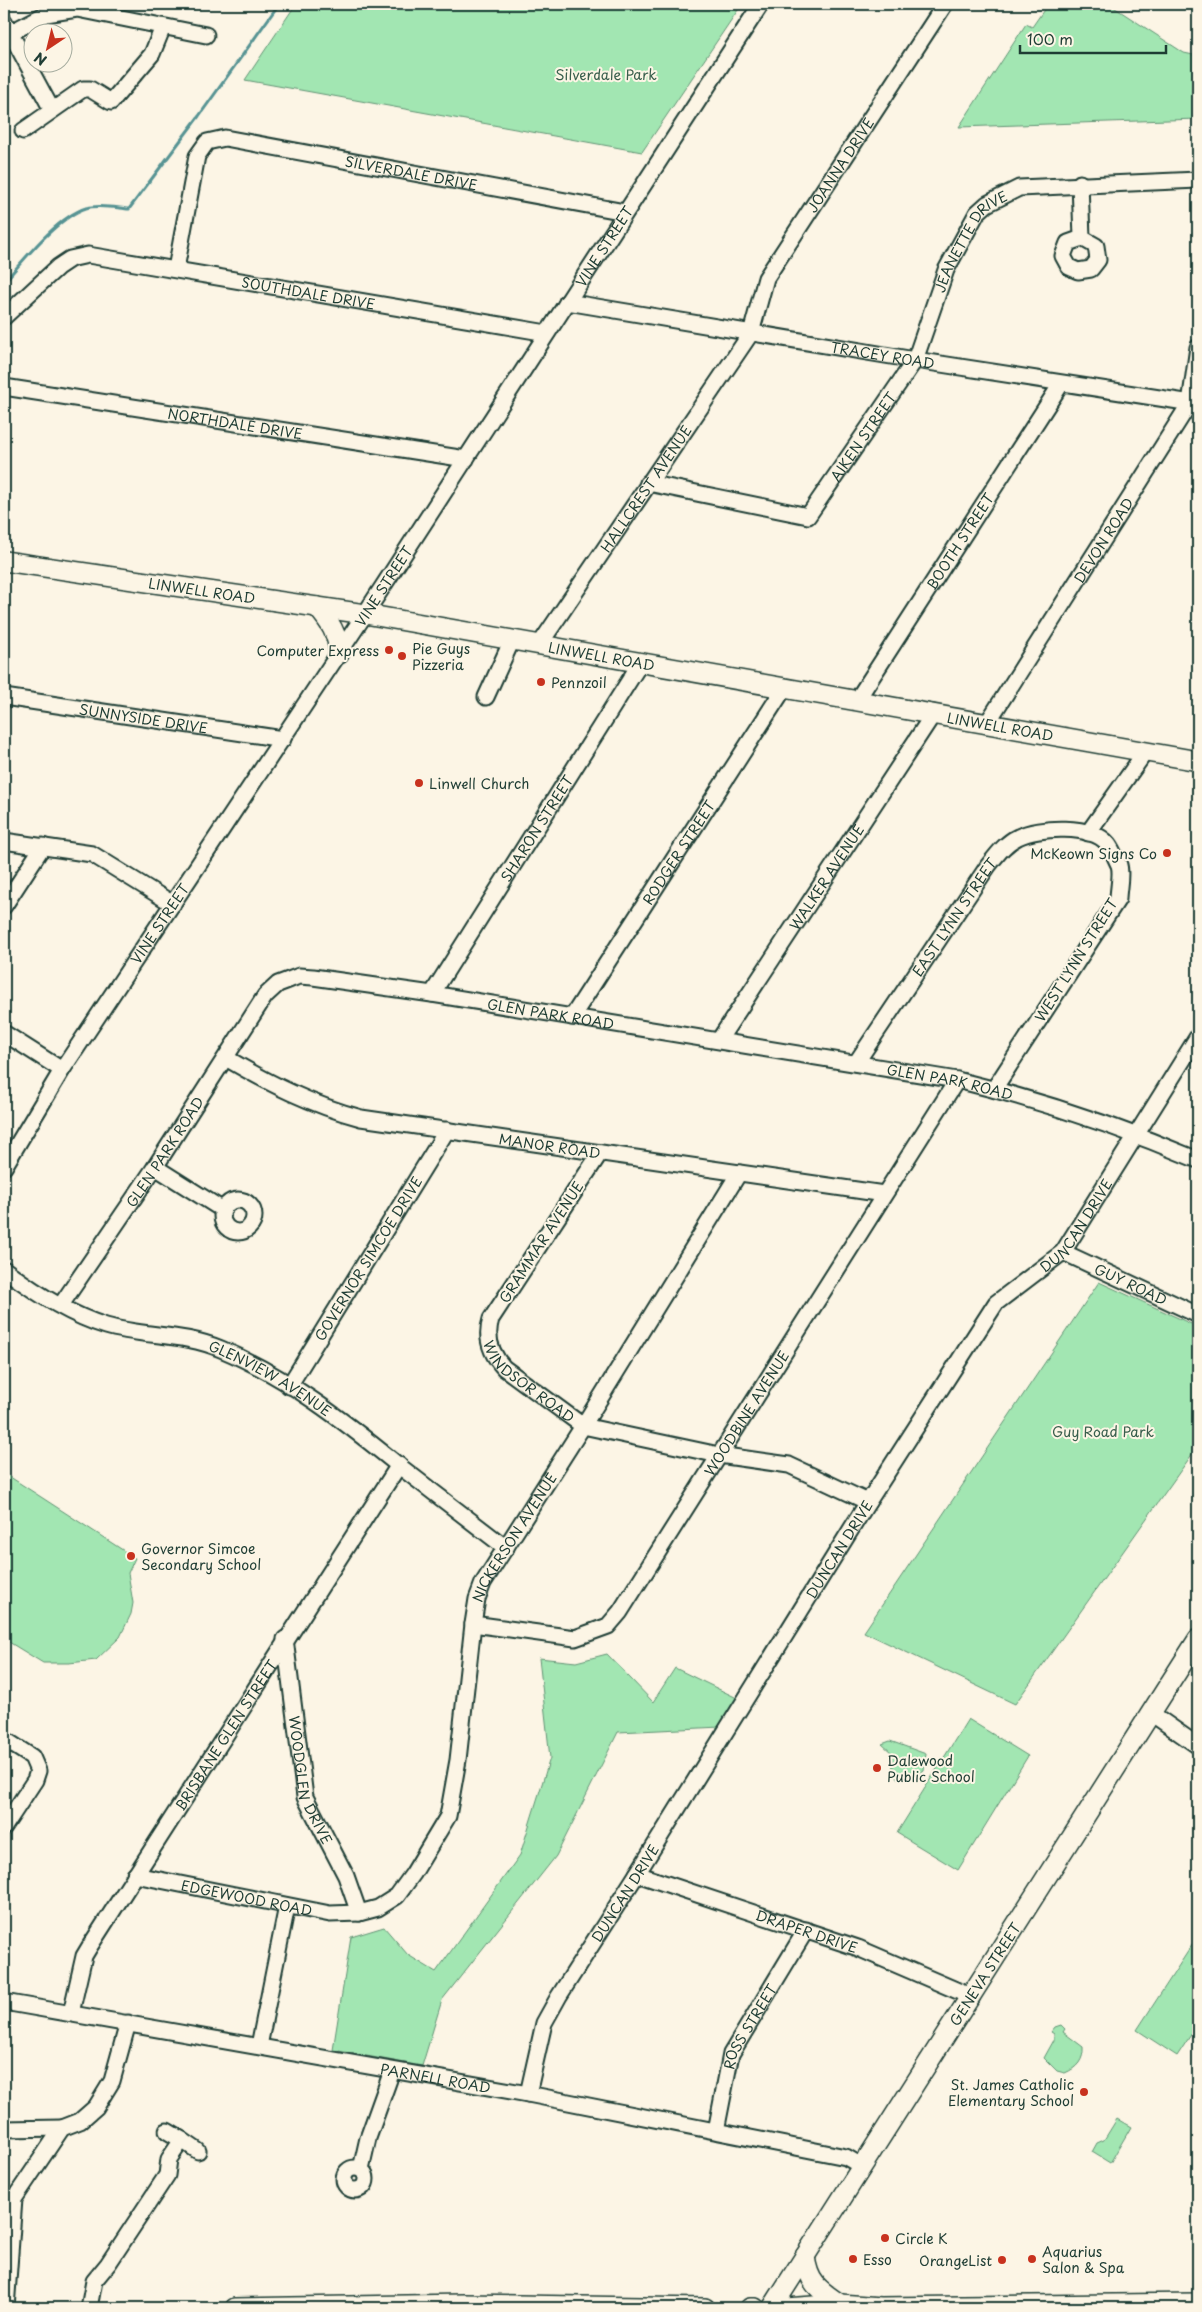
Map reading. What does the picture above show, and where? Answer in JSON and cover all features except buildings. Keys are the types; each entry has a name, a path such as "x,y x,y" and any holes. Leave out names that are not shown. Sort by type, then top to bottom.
{"main road":[{"name":"LINWELL ROAD","path":"4,561 365,614 1198,761"},
{"path":"317,607 330,622 336,635 339,654"},
{"name":"GENEVA STREET","path":"772,2308 1198,1639"},
{"path":"806,2256 810,2278 816,2287 840,2304"},
{"path":"786,2308 840,2304 881,2307 1198,2303"},
{"path":"235,2308 464,2306 705,2308"},
{"path":"750,2308 755,2308"}],"street":[{"name":"VINE STREET","path":"4,1167 62,1070 339,654 761,4"},
{"name":"JOANNA DRIVE","path":"751,333 766,278 945,4"},
{"path":"52,110 7,27 46,14 77,9 206,35"},
{"path":"24,131 83,89 90,89 110,102 152,54 163,26"},
{"name":"SILVERDALE DRIVE","path":"176,269 197,156 207,142 224,138 625,212"},
{"name":"JEANETTE DRIVE","path":"914,360 946,270 977,213 987,204 1019,188 1080,183 1198,180"},
{"path":"1080,183 1082,238"},
{"name":"SOUTHDALE DRIVE","path":"4,317 58,266 70,259 88,255 547,333"},
{"name":"TRACEY ROAD","path":"567,302 1061,384 1194,404"},
{"name":"HALLCREST AVENUE","path":"540,644 751,333"},
{"name":"DEVON ROAD","path":"986,725 1194,404 1198,347"},
{"name":"AIKEN STREET","path":"648,483 808,516 914,360"},
{"name":"BOOTH STREET","path":"857,700 1061,384"},
{"name":"NORTHDALE DRIVE","path":"4,387 466,459"},
{"path":"486,697 512,640"},
{"name":"SHARON STREET","path":"432,994 641,662"},
{"name":"RODGER STREET","path":"572,1016 785,687"},
{"name":"SUNNYSIDE DRIVE","path":"4,697 283,739"},
{"name":"WALKER AVENUE","path":"719,1040 934,713"},
{"path":"1088,833 1146,752"},
{"name":"EAST LYNN STREET","path":"856,1063 988,866 1002,849 1016,838 1032,831 1060,829 1088,833"},
{"name":"WEST LYNN STREET","path":"994,1089 1118,899 1120,867 1108,843 1088,833"},
{"path":"4,842 92,854 173,904"},
{"path":"4,906 43,846"},
{"name":"GLEN PARK ROAD","path":"61,1305 155,1167 265,996 278,984 299,976 572,1016 957,1080 994,1089 1137,1134 1198,1160"},
{"path":"4,1033 62,1070"},
{"name":"DUNCAN DRIVE","path":"528,2094 544,2023 559,1996 868,1502 996,1303 1063,1252 1198,1036"},
{"name":"MANOR ROAD","path":"226,1058 274,1086 337,1112 361,1118 884,1194"},
{"name":"WOODBINE AVENUE","path":"473,1624 575,1638 608,1626 620,1612 957,1080"},
{"name":"GOVERNOR SIMCOE DRIVE","path":"289,1386 447,1130"},
{"name":"GRAMMAR AVENUE","path":"487,1332 491,1319 600,1153"},
{"path":"155,1167 223,1210"},
{"name":"NICKERSON AVENUE","path":"359,1913 378,1908 397,1896 413,1874 448,1816 458,1760 473,1624 477,1599 483,1583 583,1426 739,1173"},
{"name":"GUY ROAD","path":"1063,1252 1198,1315"},
{"name":"GLENVIEW AVENUE","path":"4,1269 82,1317 108,1326 164,1334 221,1349 289,1386 326,1409 506,1548"},
{"name":"WINDSOR ROAD","path":"487,1332 494,1357 504,1368 583,1426 719,1455 790,1465 868,1502"},
{"name":"BRISBANE GLEN STREET","path":"72,2013 84,1956 399,1465"},
{"name":"WOODGLEN DRIVE","path":"286,1639 305,1797 346,1876 359,1913"},
{"path":"1151,1713 1198,1746"},
{"path":"4,1739 32,1757 38,1771 35,1780 4,1827"},
{"name":"DRAPER DRIVE","path":"637,1874 858,1948 972,1996"},
{"name":"EDGEWOOD ROAD","path":"135,1875 330,1914 359,1913"},
{"path":"259,2046 287,1906"},
{"name":"ROSS STREET","path":"716,2131 731,2054 806,1930"},
{"name":"PARNELL ROAD","path":"4,2002 528,2094 846,2157 863,2167"},
{"path":"4,2129 62,2128 80,2121 96,2107 112,2081 128,2023"},
{"path":"361,2169 368,2138 392,2070"},
{"path":"6,2308 14,2198 62,2128"},
{"path":"167,2130 198,2151"},
{"path":"89,2308 94,2281 108,2264 167,2175 169,2159 182,2140"}],"green space":[{"name":"Silverdale Park","path":"296,4 742,4 642,152 245,80"},
{"path":"1048,4 1109,4 1184,53 1198,56 1198,119 959,127 1026,24 1032,27"},
{"name":"Guy Road Park","path":"1099,1282 1198,1327 1198,1446 1015,1704 864,1632"},
{"path":"4,1473 135,1558 128,1573 133,1603 131,1614 120,1637 96,1660 43,1663 4,1639"},
{"path":"607,1654 653,1702 675,1668 737,1698 721,1727 618,1732 556,1856 442,2000 422,2066 333,2050 351,1937 384,1927 408,1955 436,1972 520,1855 550,1758 539,1658 576,1662"},
{"path":"968,1719 1028,1756 958,1870 897,1833"},
{"path":"890,1741 926,1754 924,1770 910,1780 897,1778 893,1770 892,1753 882,1744"},
{"path":"1198,1936 1198,2024 1177,2056 1137,2030"},
{"path":"1061,2025 1065,2029 1063,2032 1083,2047 1079,2063 1065,2073 1057,2071 1044,2058 1054,2040 1054,2034 1051,2032 1055,2027"},
{"path":"1117,2119 1131,2127 1110,2163 1092,2152 1097,2143 1104,2140"}],"waterway":[{"path":"4,282 52,230 75,213 96,206 129,209 199,116 279,4"}],"place":[{"name":"Computer Express","path":"389,650"},
{"name":"Pie Guys Pizzeria","path":"402,656"},
{"name":"Pennzoil","path":"541,682"},
{"name":"Linwell Church","path":"419,783"},
{"name":"McKeown Signs Co","path":"1167,853"},
{"name":"Governor Simcoe Secondary School","path":"131,1556"},
{"name":"Dalewood Public School","path":"877,1768"},
{"name":"St. James Catholic Elementary School","path":"1084,2092"},
{"name":"Circle K","path":"885,2238"},
{"name":"Esso","path":"853,2259"},
{"name":"Aquarius Salon & Spa","path":"1032,2259"},
{"name":"OrangeList","path":"1002,2260"}]}
